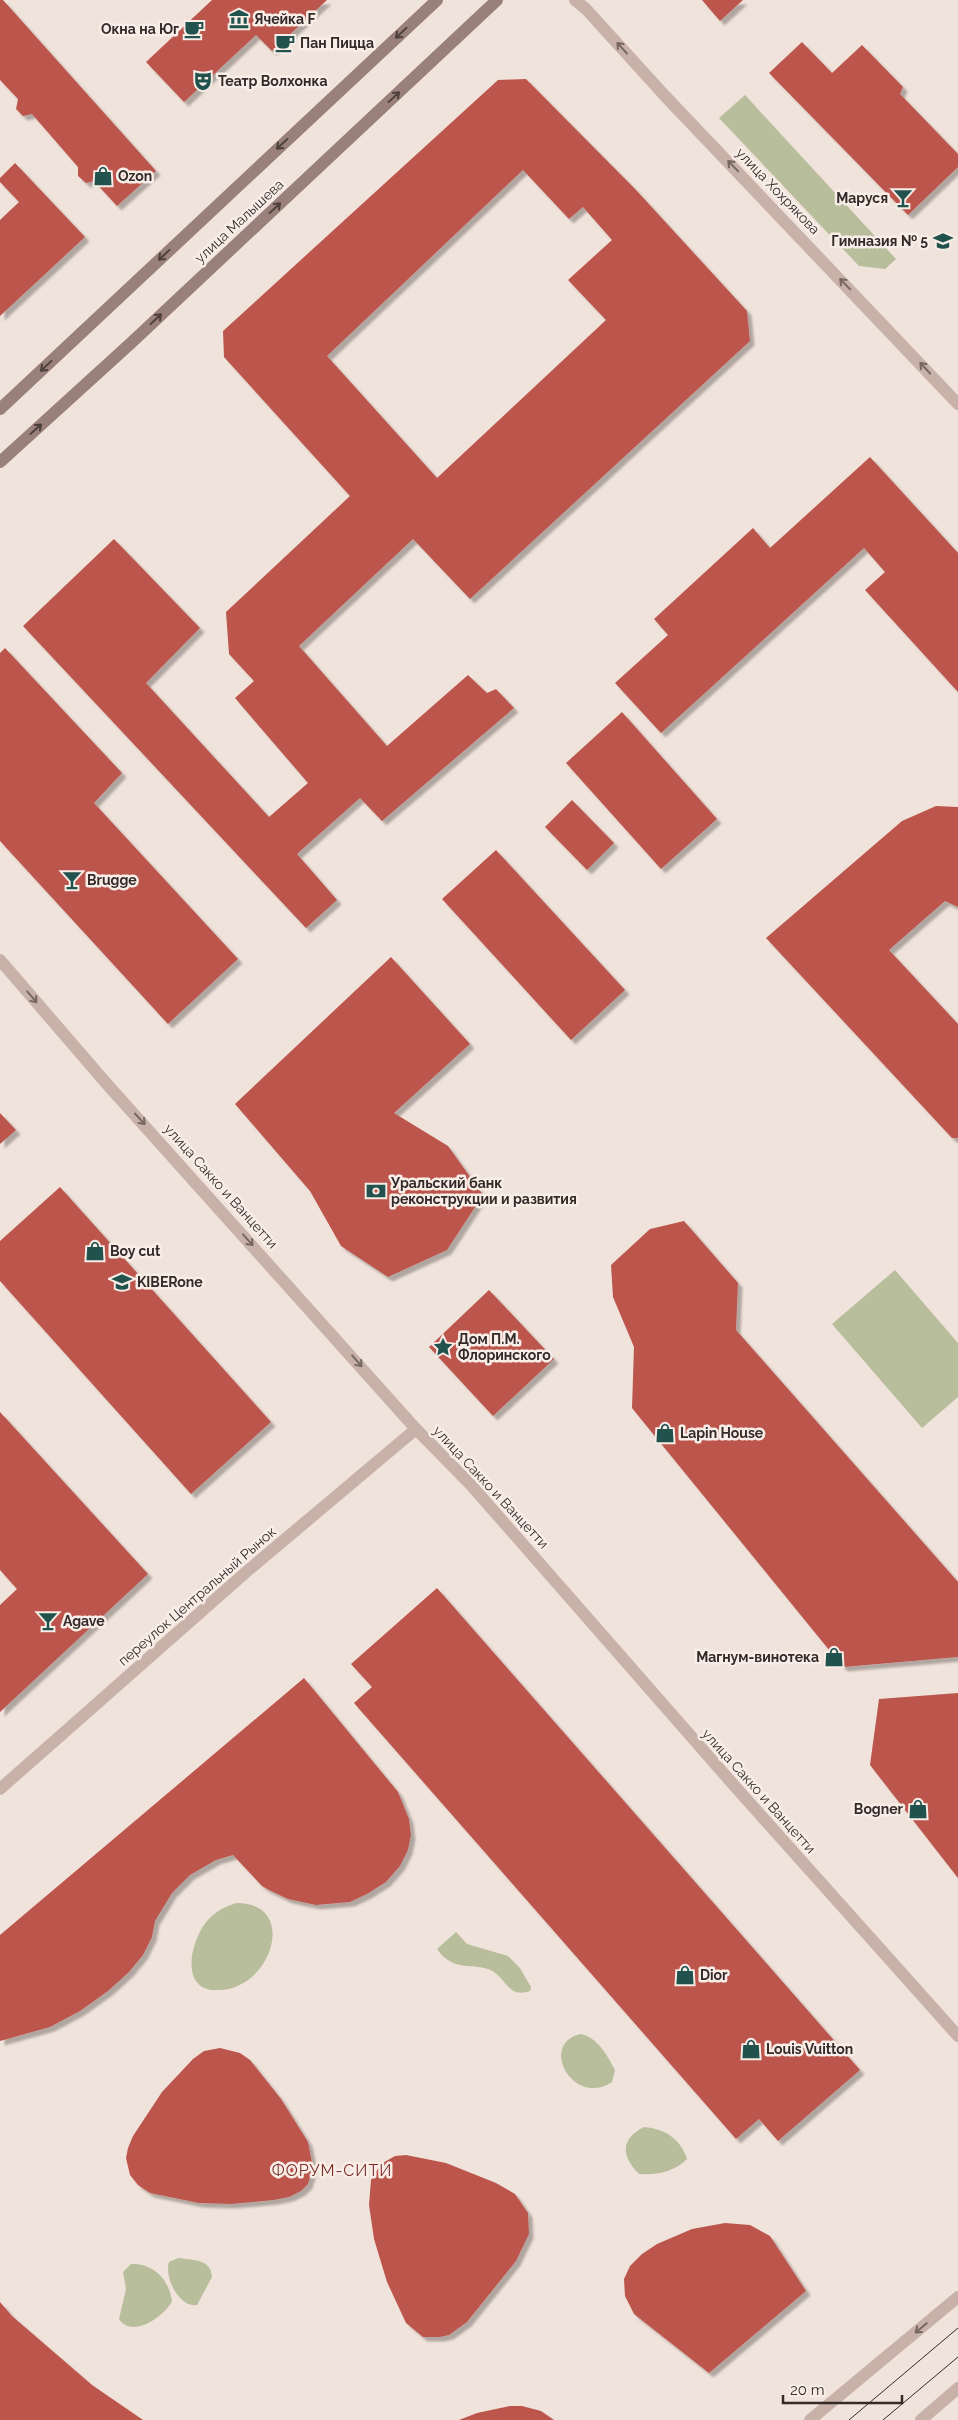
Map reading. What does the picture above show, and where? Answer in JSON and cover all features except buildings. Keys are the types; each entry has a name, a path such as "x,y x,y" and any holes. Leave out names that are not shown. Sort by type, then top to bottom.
{"main road":[{"name":"улица Малышева","path":"0,409 437,0"},
{"name":"улица Малышева","path":"0,462 138,336 497,0"}],"street":[{"name":"улица Хохрякова","path":"575,0 586,8 665,96 958,404"},
{"name":"улица Сакко и Ванцетти","path":"0,960 106,1083 416,1429 471,1485 731,1782 958,2036"},
{"name":"переулок Центральный Рынок","path":"0,1789 245,1573 416,1429"},
{"path":"810,2420 958,2297"},
{"path":"920,2420 958,2388"}],"green space":[{"path":"745,95 896,259 885,269 859,266 719,118"},
{"path":"895,1270 958,1343 958,1397 922,1428 832,1324"},
{"path":"237,1903 256,1907 268,1917 272,1931 271,1948 263,1964 251,1978 235,1987 215,1990 203,1987 196,1981 192,1972 193,1949 197,1938 211,1917 221,1909"},
{"path":"456,1932 467,1944 508,1956 520,1968 531,1987 530,1991 523,1993 513,1991 499,1976 489,1969 459,1965 445,1958 437,1949"},
{"path":"581,2034 592,2039 605,2053 615,2070 612,2082 598,2088 585,2087 574,2081 566,2071 562,2060 562,2049 568,2040"},
{"path":"644,2127 665,2132 671,2136 680,2145 687,2159 677,2167 665,2172 639,2174 629,2161 626,2148 627,2142 631,2137"},
{"path":"178,2258 195,2260 205,2264 211,2271 212,2277 197,2305 190,2305 184,2302 171,2283 168,2268 169,2262"},
{"path":"131,2264 147,2266 159,2274 168,2286 172,2301 155,2319 147,2324 132,2327 125,2325 119,2319 126,2289 123,2272"}],"tram line":[{"path":"849,2420 958,2328"},
{"path":"883,2420 958,2357"}],"place":[{"name":"Ячейка F","path":"239,19"},
{"name":"Окна на Юг","path":"194,29"},
{"name":"Пан Пицца","path":"285,43"},
{"name":"Театр Волхонка","path":"203,81"},
{"name":"Ozon","path":"103,176"},
{"name":"Маруся","path":"903,198"},
{"name":"Гимназия № 5","path":"943,241"},
{"name":"Brugge","path":"72,880"},
{"name":"Уральский банк реконструкции и развития","path":"376,1191"},
{"name":"Boy cut","path":"95,1251"},
{"name":"KIBERone","path":"122,1282"},
{"name":"Дом П.М. Флоринского","path":"443,1347"},
{"name":"Lapin House","path":"665,1433"},
{"name":"Agave","path":"48,1621"},
{"name":"Магнум-винотека","path":"834,1657"},
{"name":"Bogner","path":"918,1809"},
{"name":"Dior","path":"685,1975"},
{"name":"Louis Vuitton","path":"751,2049"}],"district":[{"name":"ФОРУМ-СИТИ","path":"332,2170"}]}
